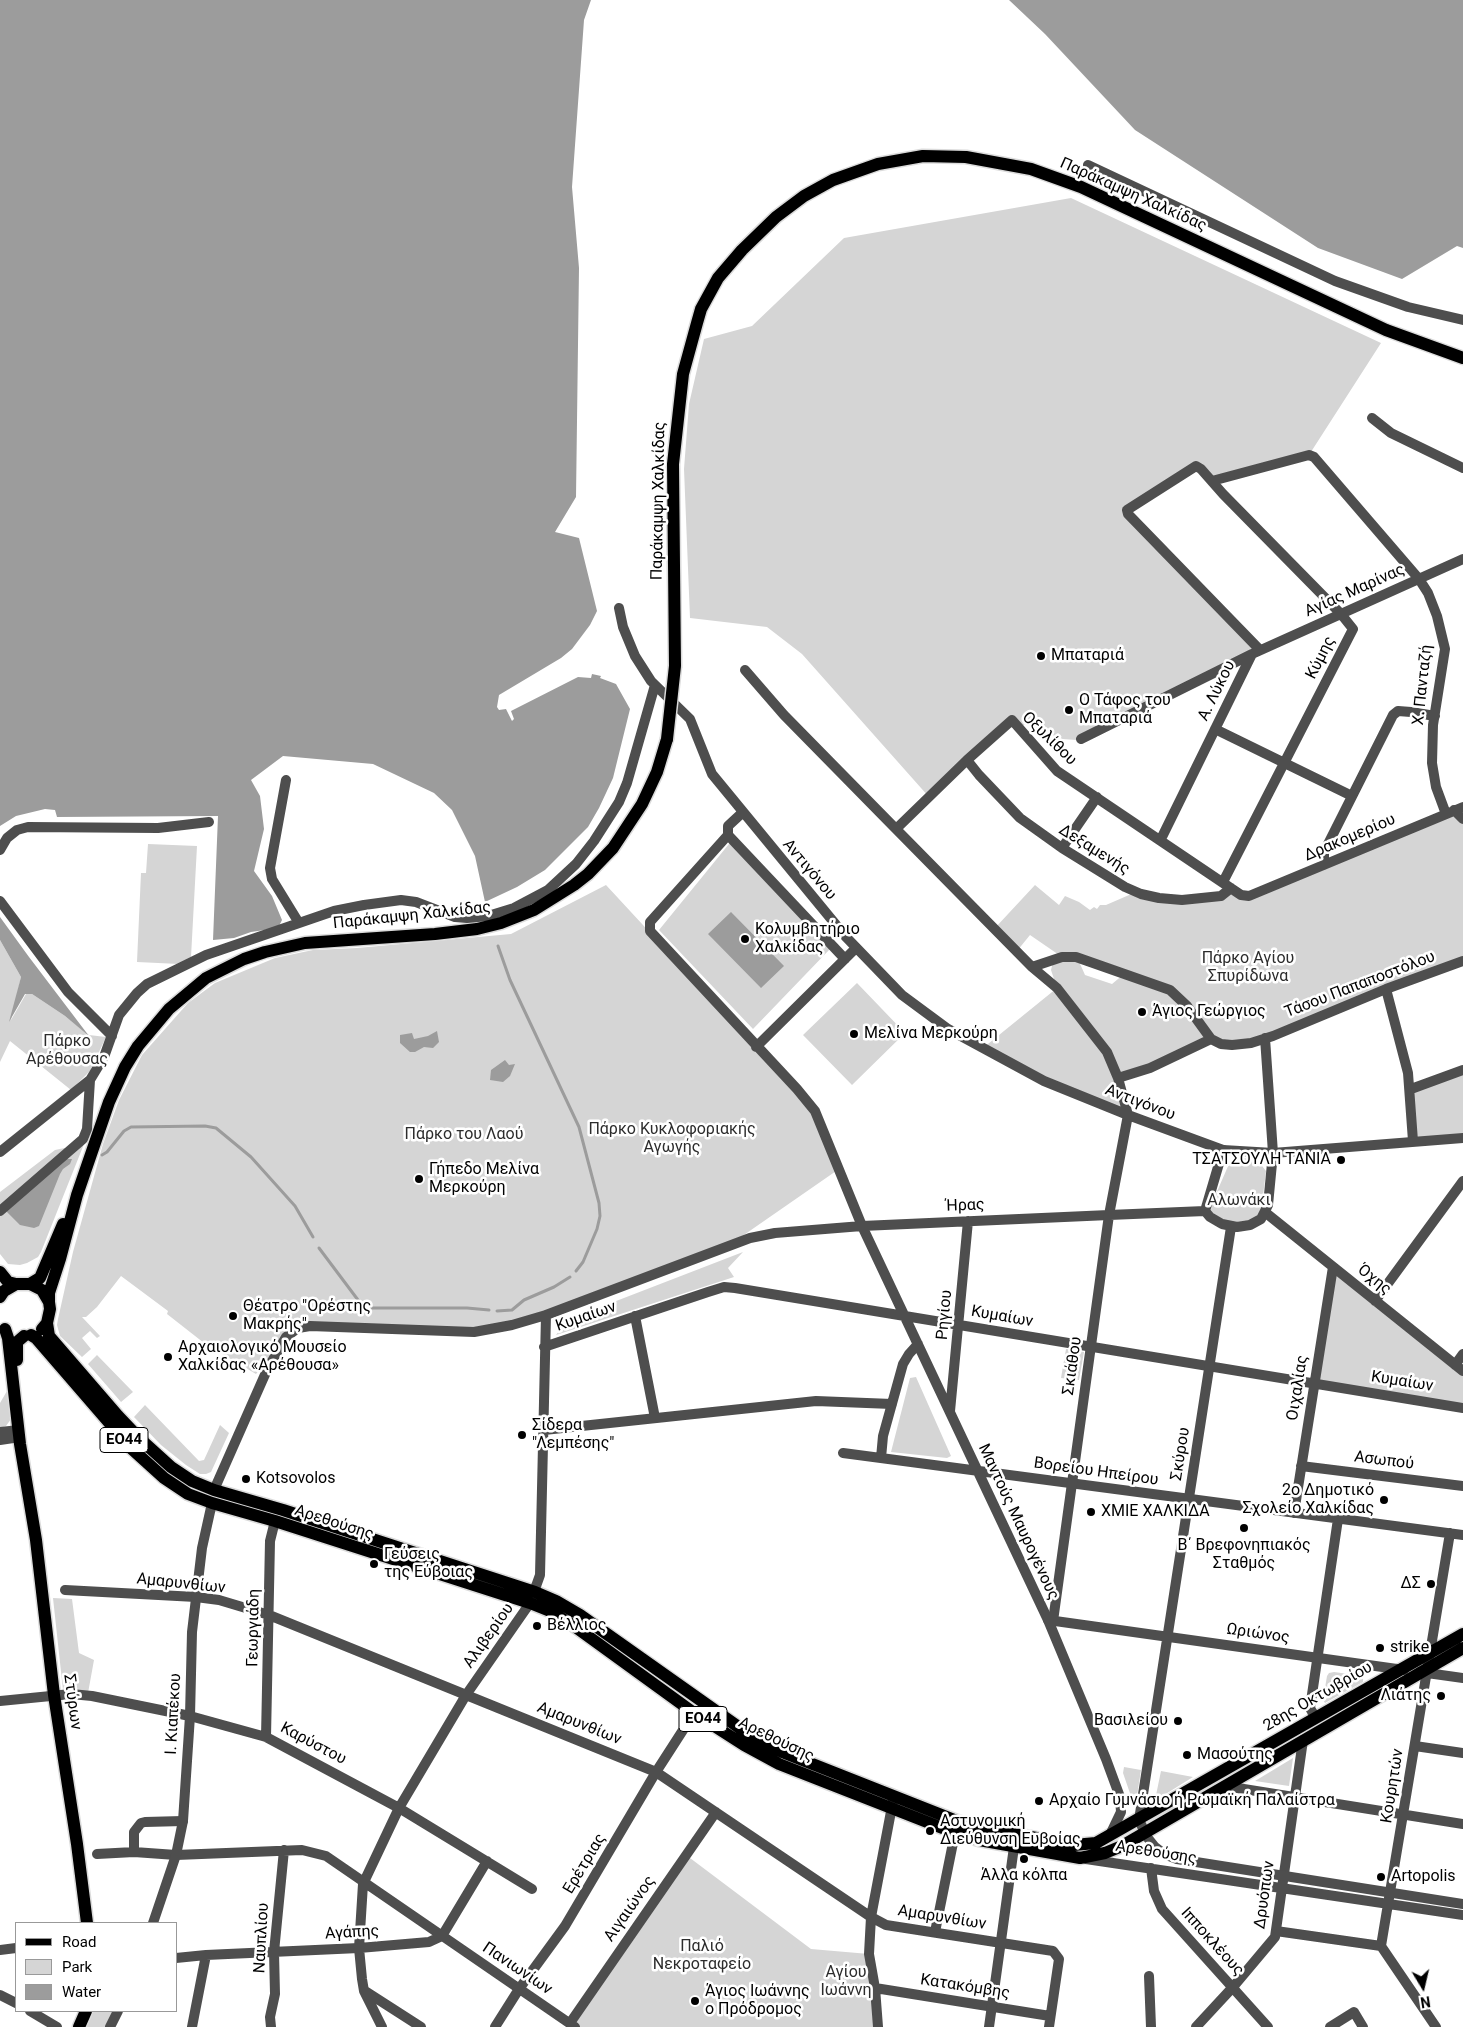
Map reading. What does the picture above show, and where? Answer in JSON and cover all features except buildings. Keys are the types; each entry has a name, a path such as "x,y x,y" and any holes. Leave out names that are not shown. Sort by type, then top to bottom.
{"main road":[{"name":"Παράκαμψη Χαλκίδας","path":"49,1302 50,1289 77,1195 110,1102 125,1068 151,1028 188,992 206,978 232,964 265,952 286,947 305,943 435,934 477,929 501,923 534,910 574,885 588,874 613,848 642,804 657,772 667,739 674,666 673,464 683,374 691,339 701,309 723,273 764,228 804,196 842,176 893,160 929,156 966,156 1030,169 1088,190 1386,330 1463,358"},
{"name":"Παράκαμψη Χαλκίδας","path":"30,1284 40,1278 77,1195"},
{"path":"0,1272 8,1282 30,1284 42,1290 49,1302"},
{"path":"0,1298 4,1291 16,1284"},
{"name":"ΕΟ44","path":"47,1322 50,1316 49,1302"},
{"path":"28,1336 43,1328 47,1322"},
{"name":"Αρεθούσης","path":"47,1322 49,1336 139,1438 183,1475 214,1490 284,1510 532,1597 694,1712 744,1745 780,1764 893,1802 957,1821 1018,1835 1082,1845 1096,1843 1139,1820"},
{"name":"ΕΟ44","path":"2,1325 17,1335 28,1336"},
{"name":"Στύρων","path":"2,1325 28,1485 54,1695 77,1844 86,1922"},
{"name":"Αρεθούσης","path":"28,1336 40,1342 132,1449 158,1472 188,1494 212,1504 276,1521 532,1597 556,1601 580,1615 754,1738 782,1752 893,1802 955,1833 1014,1847 1080,1858"},
{"name":"Στύρων","path":"28,1336 17,1342 16,1352 28,1443 28,1485"},
{"name":"28ης Οκτωβρίου","path":"1139,1820 1398,1669 1463,1634"},
{"name":"28ης Οκτωβρίου","path":"1080,1858 1105,1853 1144,1833 1463,1648"},
{"path":"79,2027 86,2012"},
{"path":"85,2027 87,2012"}],"street":[{"path":"1088,165 1335,281 1408,307 1463,320"},
{"path":"1372,418 1391,433 1463,468"},
{"name":"Χ. Πανταζή","path":"1212,481 1310,455 1314,457 1418,579 1428,594 1443,635 1445,650 1435,716 1433,776 1454,810"},
{"name":"Κύμης","path":"1227,885 1352,629 1341,614 1196,466 1127,510 1128,514 1256,652"},
{"name":"Αγίας Μαρίνας","path":"1081,739 1256,652 1463,559"},
{"name":"Αντιγόνου","path":"619,608 623,627 632,650 643,670 655,685 690,719 707,766 742,813 856,948 902,995 948,1029 1044,1081 1128,1115 1223,1150 1273,1153 1463,1138"},
{"name":"Α. Λύκου","path":"1161,839 1256,652"},
{"path":"745,670 784,715 1032,967 1057,988 1107,1052 1118,1078 1128,1115"},
{"path":"0,1152 90,1080 104,1057 119,1015 125,1006 147,984 206,955 334,911 401,900 416,902 455,917 479,917 514,908 548,890 576,864 594,841 619,802 627,783 655,685"},
{"path":"1324,865 1324,852 1393,715 1398,711 1435,716"},
{"name":"Οξυλίθου","path":"896,829 967,760 1012,720 1058,771 1241,895 1249,896"},
{"path":"1216,729 1352,796"},
{"name":"Δεξαμενής","path":"967,760 1020,818 1100,873 1141,894 1182,900 1202,898 1221,896 1227,885"},
{"path":"286,780 270,868 272,878 299,923"},
{"path":"1062,848 1097,797"},
{"path":"1454,810 1463,819"},
{"name":"Δρακομερίου","path":"1249,896 1454,810"},
{"path":"742,813 728,826 728,835 845,959"},
{"path":"0,850 7,838 17,830 28,827 158,828 209,822"},
{"name":"Μαντούς Μαυρογένους","path":"728,835 652,919 649,928 651,934 815,1111 862,1226 1050,1621 1120,1796 1121,1812 1110,1836"},
{"path":"0,901 68,992 112,1036"},
{"path":"756,1046 856,948"},
{"path":"1032,967 1062,956 1076,957 1170,990 1187,1006 1212,1039 1150,1068 1118,1078"},
{"name":"Τάσου Παπαποστόλου","path":"1212,1039 1221,1044 1232,1045 1265,1038 1386,989 1463,961"},
{"path":"1386,989 1411,1089 1413,1141"},
{"path":"1223,1150 1205,1211 1216,1221 1231,1227 1250,1225 1261,1219 1266,1213 1273,1153 1265,1038"},
{"path":"1411,1089 1463,1070"},
{"path":"0,1211 83,1139 87,1129 90,1080"},
{"name":"Σκιάθου","path":"1050,1621 1072,1484 1109,1215 1128,1115"},
{"path":"1375,1300 1463,1181"},
{"name":"Ήρας","path":"214,1490 267,1370 286,1337 298,1328 310,1326 474,1332 512,1325 546,1315 750,1238 776,1233 862,1226 1205,1211"},
{"name":"Όχης","path":"1266,1213 1459,1368"},
{"name":"Ρηγίου","path":"950,1412 968,1221"},
{"name":"Σκύρου","path":"1144,1833 1139,1820 1231,1227"},
{"name":"Οιχαλίας","path":"1294,1513 1333,1267"},
{"name":"Κυμαίων","path":"544,1347 724,1287 904,1314 1090,1348 1463,1408"},
{"name":"Αλιβερίου","path":"382,2027 364,1991 359,1948 363,1884 399,1808 466,1695 532,1597 540,1575 546,1315"},
{"path":"635,1316 655,1418"},
{"path":"881,1458 883,1436 903,1364 918,1344"},
{"path":"1459,1368 1463,1354"},
{"path":"544,1430 816,1401 892,1404"},
{"path":"0,1432 19,1433"},
{"path":"0,1440 19,1433"},
{"name":"Βορείου Ηπείρου","path":"843,1453 1463,1535"},
{"name":"Ασωπού","path":"1301,1466 1463,1486"},
{"name":"Ι. Κιαπέκου","path":"152,1922 176,1855 183,1821 190,1716 192,1632 202,1548 212,1504"},
{"path":"1316,1717 1310,1708 1338,1519"},
{"name":"Γεωργιάδη","path":"266,1737 270,1541 276,1521"},
{"name":"Κουρητών","path":"1381,1946 1415,1746 1425,1671 1430,1652 1450,1533"},
{"name":"Αμαρυνθίων","path":"65,1590 196,1597 219,1600 269,1615 656,1772 871,1917 886,1925 1053,1951 1059,1959 1050,2016"},
{"name":"Ωριώνος","path":"1050,1621 1398,1669 1425,1671 1463,1678"},
{"name":"Καρύστου","path":"0,1701 71,1694 92,1696 190,1716 266,1737 399,1808 532,1889"},
{"name":"Ερέτριας","path":"495,2027 519,1989 565,1926 656,1772 694,1712"},
{"name":"Δρυόπων","path":"1196,2027 1271,1944 1276,1931 1303,1740"},
{"path":"1415,1746 1463,1753"},
{"path":"1225,1786 1463,1824"},
{"path":"878,2027 875,1988 869,1954 871,1917 893,1802"},
{"name":"Αιγαιώνος","path":"572,2025 716,1812"},
{"path":"134,1852 134,1832 141,1824 145,1822 183,1821"},
{"path":"936,1932 955,1833"},
{"name":"Αρεθούσης","path":"1144,1833 1155,1847 1171,1857 1463,1904"},
{"path":"989,2027 1014,1847"},
{"name":"Πανιωνίων","path":"97,1854 134,1852 176,1855 284,1850 314,1852 326,1856 363,1884 572,2025"},
{"name":"Ναυπλίου","path":"271,2027 270,2017 275,1994 274,1952 284,1850"},
{"name":"Αρεθούσης","path":"1080,1858 1463,1914"},
{"path":"442,1936 487,1861"},
{"name":"Ιπποκλέους","path":"1151,1868 1154,1890 1162,1909 1268,2027"},
{"path":"1276,1931 1381,1946 1436,2027"},
{"name":"Αγάπης","path":"178,1958 418,1944 429,1942 442,1936"},
{"path":"0,1950 15,1948"},
{"path":"192,2027 206,1955"},
{"path":"1149,1976 1152,2027"},
{"name":"Κατακόμβης","path":"875,1988 1050,2016"},
{"path":"364,1991 419,2027"},
{"path":"0,1995 15,2002"},
{"path":"32,2012 58,2027"},
{"path":"110,2027 118,2012"},
{"path":"1330,2027 1354,2012 1363,2027"},
{"path":"1049,2027 1050,2016"}],"green space":[{"path":"1071,198 1381,343 1309,455 1212,481 1201,469 1127,510 1260,650 1077,740 1062,739 1035,728 1029,721 1019,729 1012,720 929,797 802,654 767,627 690,618 684,469 689,404 704,339 752,326 844,238"},
{"name":"Πάρκο Αγίου Σπυρίδωνα","path":"1463,807 1463,961 1265,1038 1215,1041 1118,1078 1128,1115 983,1048 1057,988 1051,970 1053,962 1062,957 1030,935 1017,951 995,928 1035,885 1059,905 1065,896 1079,902 1090,910 1094,907 1097,909 1100,905 1106,905 1136,892 1148,895 1220,896 1231,888 1241,895","holes":["1077,957 1124,974 1112,984 1085,975"]},
{"name":"Κολυμβητήριο Χαλκίδας","path":"733,839 830,949 753,1029 659,930"},
{"path":"148,844 197,846 191,957 179,964 137,962 141,873 146,873"},
{"name":"Πάρκο του Λαού","path":"606,885 815,1111 839,1169 728,1246 546,1315 474,1332 310,1326 286,1337 256,1374 204,1343 167,1314 168,1311 121,1276 97,1307 86,1317 82,1317 100,1336 97,1338 90,1331 82,1338 91,1349 82,1357 60,1336 57,1325 73,1252 103,1144 119,1100 142,1055 188,1003 215,983 275,958 313,950 357,948 511,934"},
{"name":"Πάρκο Αρέθουσας","path":"0,940 21,977 11,1020 26,994 32,994 89,1035 106,1037 90,1071 71,1090 10,1041 0,1062"},
{"name":"Μελίνα Μερκούρη","path":"857,983 905,1033 852,1085 803,1035"},
{"path":"1463,1070 1463,1138 1413,1141 1411,1089"},
{"path":"84,1144 38,1257 20,1265 8,1264 0,1254 0,1192 55,1150"},
{"name":"Αλωνάκι","path":"1244,1158 1259,1162 1266,1171 1261,1212 1249,1223 1219,1221 1211,1210 1212,1203 1229,1164"},
{"path":"743,1252 728,1268 734,1277 556,1335 567,1320"},
{"path":"1333,1267 1463,1371 1463,1408 1314,1383"},
{"path":"1066,1349 1084,1352 1079,1380 1061,1378"},
{"path":"97,1355 133,1392 121,1402 88,1364"},
{"path":"916,1377 951,1456 947,1458 891,1452 910,1378"},
{"path":"7,1391 11,1419 6,1426 0,1428 0,1403"},
{"path":"145,1405 199,1461 204,1460 220,1425 229,1433 211,1472 200,1474 161,1445 134,1417"},
{"path":"53,1598 72,1599 79,1653 94,1660 88,1693 63,1690"},
{"path":"1329,1673 1363,1676 1363,1682 1325,1703 1323,1700 1327,1676"},
{"path":"1293,1758 1289,1786 1255,1781"},
{"path":"1124,1767 1141,1770 1136,1802 1133,1802 1123,1773"},
{"path":"1161,1771 1193,1777 1155,1800"},
{"name":"Παλιό Νεκροταφείο","path":"686,1855 811,1949 869,1954 878,2027 575,2027 570,2023"},
{"path":"88,2012 118,2012 110,2027 85,2027"}],"water":[{"path":"0,0 591,0 584,20 572,187 579,268 576,497 555,532 579,538 597,611 590,625 572,649 561,658 499,695 497,707 499,710 506,709 512,721 514,719 511,711 578,677 591,678 592,674 601,676 600,678 616,684 630,709 613,778 588,827 545,870 517,887 485,902 475,856 452,810 434,793 373,764 283,756 251,780 260,796 264,829 254,871 272,896 282,920 278,928 251,932 234,938 213,940 218,816 57,817 55,810 45,809 16,816 0,826"},
{"path":"1009,0 1463,0 1463,248 1457,246 1402,279 1318,248 1135,130 1045,34"},
{"path":"731,912 784,966 761,988 708,934"},
{"path":"0,917 89,1036 65,1016 32,994 25,994 9,1022 21,977 0,940"},
{"path":"437,1031 439,1042 433,1048 424,1047 415,1052 410,1052 400,1043 400,1035 412,1033 414,1039 428,1036"},
{"path":"505,1060 509,1065 515,1064 510,1076 503,1082 490,1080 491,1070"},
{"path":"66,1159 72,1159 70,1164 60,1174 39,1226 34,1228 20,1225 7,1212 6,1208"}],"waterway":[{"path":"498,946 510,980 579,1127 599,1203 600,1216 597,1229 583,1262 576,1271"},
{"path":"102,1155 107,1152 124,1131 131,1127 205,1126 216,1128 251,1157 295,1206 313,1237"},
{"path":"319,1248 364,1308 467,1308 489,1310"},
{"path":"497,1311 512,1310 524,1300 554,1287 570,1277"}],"place":[{"name":"Μπαταριά","path":"1041,656"},
{"name":"Ο Τάφος του Μπαταριά","path":"1069,710"},
{"name":"Κολυμβητήριο Χαλκίδας","path":"745,939"},
{"name":"Άγιος Γεώργιος","path":"1142,1012"},
{"name":"Μελίνα Μερκούρη","path":"854,1034"},
{"name":"ΤΣΑΤΣΟΥΛΗ ΤΑΝΙΑ","path":"1341,1160"},
{"name":"Γήπεδο Μελίνα Μερκούρη","path":"419,1179"},
{"name":"Θέατρο \"Ορέστης Μακρής\"","path":"233,1316"},
{"name":"Αρχαιολογικό Μουσείο Χαλκίδας «Αρέθουσα»","path":"168,1357"},
{"name":"Σίδερα \"Λεμπέσης\"","path":"522,1435"},
{"name":"Kotsovolos","path":"246,1479"},
{"name":"2ο Δημοτικό Σχολείο Χαλκίδας","path":"1384,1500"},
{"name":"ΧΜΙΕ ΧΑΛΚΙΔΑ","path":"1091,1512"},
{"name":"Β΄ Βρεφονηπιακός Σταθμός","path":"1244,1528"},
{"name":"Γεύσεις της Εύβοιας","path":"374,1564"},
{"name":"ΔΣ","path":"1431,1584"},
{"name":"Βέλλιος","path":"537,1626"},
{"name":"strike","path":"1380,1648"},
{"name":"Λιάτης","path":"1441,1696"},
{"name":"Βασιλείου","path":"1178,1721"},
{"name":"Μασούτης","path":"1187,1755"},
{"name":"Αρχαίο Γυμνάσιο ή Ρωμαϊκή Παλαίστρα","path":"1039,1801"},
{"name":"Αστυνομική Διεύθυνση Ευβοίας","path":"930,1831"},
{"name":"Άλλα κόλπα","path":"1024,1859"},
{"name":"Artopolis","path":"1381,1877"},
{"name":"Άγιος Ιωάννης ο Πρόδρομος","path":"695,2001"}],"park label":[{"name":"Πάρκο Κυκλοφοριακής Αγωγής","path":"672,1139"},
{"name":"Αγίου Ιωάννη","path":"846,1982"}]}
